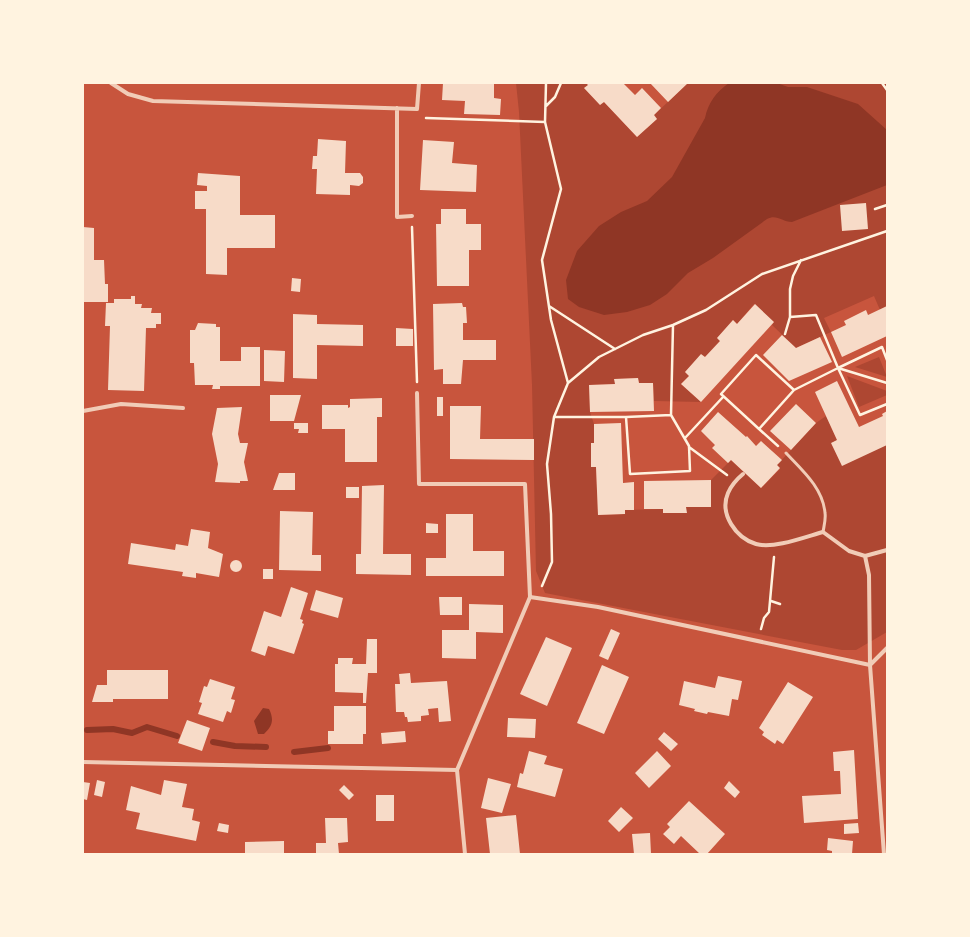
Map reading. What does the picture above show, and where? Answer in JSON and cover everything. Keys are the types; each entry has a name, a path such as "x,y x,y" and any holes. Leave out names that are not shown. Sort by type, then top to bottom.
{"street":[{"path":"111,83 128,94 153,101 417,109 419,83"},
{"path":"397,108 397,217 412,216"},
{"path":"417,393 419,484 525,484 530,597 457,770 466,854"},
{"path":"83,411 121,404 183,408"},
{"path":"743,474 735,481 727,494 726,514 738,535 757,544 776,544 823,532 849,552 865,556 887,550"},
{"path":"865,556 869,575 870,665 884,854"},
{"path":"530,597 598,607 870,665"},
{"path":"870,665 887,648"},
{"path":"83,762 457,770"}],"lane":[{"path":"786,453 806,473 819,493 825,513 823,532"}],"path":[{"path":"546,83 545,122 561,188 542,260 551,320 568,383"},
{"path":"546,106 555,97 561,83"},
{"path":"882,83 887,90"},
{"path":"417,109 425,118 545,122"},
{"path":"875,209 887,205"},
{"path":"530,597 544,585 552,562 551,514 547,464 554,417 568,383 599,357 643,335 673,325 706,310 762,274 887,231"},
{"path":"412,232 417,393"},
{"path":"785,334 790,317 790,289 793,276 801,260"},
{"path":"548,305 615,349"},
{"path":"790,317 816,315 838,368 860,415 887,404"},
{"path":"626,417 630,474 690,471 689,446 671,415 673,325"},
{"path":"759,429 794,390 882,347 887,360"},
{"path":"786,453 721,394 756,355 794,390"},
{"path":"838,368 887,383"},
{"path":"685,438 723,397"},
{"path":"554,417 626,417 671,415"},
{"path":"689,446 735,481"},
{"path":"762,626 764,618 769,612 774,562"},
{"path":"771,601 780,604"}],"shaded area":[{"path":"516,83 586,83 588,85 584,88 600,105 604,102 637,137 657,119 654,115 688,83 887,83 887,306 880,310 874,296 824,318 831,332 796,348 772,325 774,322 754,304 737,324 733,320 717,338 720,341 705,357 701,355 685,372 689,376 681,384 701,402 654,401 653,383 639,383 638,378 615,379 615,384 589,385 590,412 594,424 594,443 591,443 591,467 596,467 598,515 624,514 625,510 663,509 663,513 686,513 686,507 711,507 711,480 731,460 761,488 780,469 777,465 816,423 826,416 837,440 832,443 887,445 887,632 856,650 842,650 545,593 536,571 532,385 519,112"},
{"path":"729,83 777,83 788,87 807,87 858,104 887,130 887,185 792,222 774,217 767,219 713,258 688,273 667,294 650,305 627,312 604,315 579,307 568,299 566,280 577,251 599,226 621,212 647,201 672,177 705,118 710,103 716,94"},
{"path":"879,357 887,377 855,367"},
{"path":"847,376 887,391 887,395 859,407"},
{"path":"263,708 269,709 272,716 272,722 264,734 258,734 254,721"}],"building":[{"path":"443,83 494,83 494,98 501,99 500,115 464,114 465,101 442,100"},
{"path":"586,83 623,83 635,95 642,88 661,108 654,115 657,119 637,137 604,102 600,105 584,88 588,85"},
{"path":"650,83 688,83 668,102"},
{"path":"318,139 346,141 345,173 360,173 363,177 363,183 359,186 350,185 350,195 316,194 317,169 312,169 313,156 317,156"},
{"path":"423,140 454,142 452,163 477,165 476,192 420,190"},
{"path":"198,173 240,176 240,215 275,215 275,248 227,248 227,275 206,274 206,209 195,209 195,191 207,191 207,186 197,185"},
{"path":"866,203 868,229 842,231 840,205"},
{"path":"441,209 466,209 466,224 481,224 481,250 469,250 469,286 437,286 436,224 441,224"},
{"path":"83,227 94,228 94,260 104,260 105,284 108,284 108,302 83,302"},
{"path":"292,278 301,279 300,292 291,291"},
{"path":"131,296 135,296 135,304 142,304 141,308 152,308 151,313 161,313 161,324 156,324 156,328 146,328 144,391 108,390 110,326 105,326 106,303 114,303 114,299 131,299"},
{"path":"462,303 463,307 466,307 467,323 463,323 463,340 496,340 496,360 463,360 461,384 443,384 443,369 434,370 433,304"},
{"path":"755,304 774,322 701,402 681,384 689,376 685,372 701,354 705,357 720,341 717,338 733,320 737,324"},
{"path":"887,306 887,336 842,357 831,332 846,325 844,321 866,310 868,315"},
{"path":"293,314 317,315 317,324 363,325 363,346 317,345 317,379 293,378"},
{"path":"198,323 216,324 216,327 220,327 220,361 241,361 241,347 260,347 260,386 220,386 220,389 212,389 213,385 195,385 194,363 190,363 190,330 195,330"},
{"path":"396,328 413,329 413,346 396,346"},
{"path":"782,335 796,348 820,337 832,362 789,381 763,355"},
{"path":"264,350 285,351 284,382 264,381"},
{"path":"638,378 639,383 653,383 654,411 590,412 589,385 615,384 614,379"},
{"path":"837,381 859,427 883,416 882,414 887,411 887,445 842,466 831,443 837,440 815,392"},
{"path":"270,395 301,395 294,421 270,421"},
{"path":"437,397 443,397 443,416 437,416"},
{"path":"382,398 382,417 377,417 377,462 345,462 345,429 322,429 322,405 348,405 348,408 350,407 350,399"},
{"path":"796,404 816,423 791,450 770,431"},
{"path":"450,406 481,406 480,439 534,439 534,460 450,459"},
{"path":"242,407 238,434 240,443 248,443 244,462 248,481 240,481 240,483 215,482 218,464 212,434 217,408"},
{"path":"718,412 746,437 747,436 756,446 761,441 782,460 777,465 780,468 761,488 731,460 728,463 712,448 715,445 701,431"},
{"path":"294,423 308,423 308,433 298,433 299,429 294,429"},
{"path":"621,423 623,483 634,482 634,510 625,510 625,514 598,515 596,467 591,467 591,443 594,443 594,424"},
{"path":"279,473 295,473 295,490 273,490"},
{"path":"711,480 711,507 686,507 687,513 663,513 663,509 644,509 644,481"},
{"path":"384,485 383,554 411,554 411,575 356,574 356,554 361,554 362,486"},
{"path":"346,487 359,487 359,498 346,498"},
{"path":"280,511 313,512 312,555 321,555 321,571 279,570"},
{"path":"446,514 473,514 473,551 504,551 504,576 426,576 426,558 446,558"},
{"path":"426,523 438,524 438,533 426,533"},
{"path":"191,529 210,532 208,548 223,554 219,577 196,573 196,578 182,576 183,572 128,564 131,543 175,550 176,544 188,546"},
{"path":"238,560 241,561 241,571 234,572 231,571 230,564 231,561"},
{"path":"263,569 273,569 273,579 263,579"},
{"path":"291,587 308,593 300,619 303,620 302,623 304,624 294,654 268,646 265,656 251,651 264,611 281,617"},
{"path":"316,590 343,598 338,618 310,610"},
{"path":"439,597 462,597 462,615 440,615"},
{"path":"469,604 503,605 503,633 476,632 476,659 442,658 442,630 469,630"},
{"path":"611,629 620,633 608,660 599,656"},
{"path":"546,637 572,648 547,706 520,694"},
{"path":"367,639 377,639 377,673 368,673 366,703 363,703 363,693 335,692 335,664 338,664 338,658 353,658 352,664 366,664"},
{"path":"602,665 629,677 604,734 577,723"},
{"path":"107,670 168,670 168,699 113,699 113,702 92,702 97,685 107,685"},
{"path":"410,673 411,683 447,681 451,721 439,722 438,708 428,709 429,715 421,716 421,721 408,722 404,712 396,712 395,684 400,684 399,674"},
{"path":"718,676 742,681 738,700 732,699 729,716 708,712 707,714 679,705 684,681 715,688"},
{"path":"210,679 235,687 231,699 235,700 231,713 227,711 223,722 198,714 202,703 199,702 204,686 207,687"},
{"path":"788,682 813,697 783,744 777,740 775,744 762,735 764,732 759,728"},
{"path":"334,706 366,706 366,734 363,734 363,744 328,744 328,731 334,731"},
{"path":"508,718 536,719 535,738 507,737"},
{"path":"187,720 210,728 202,751 178,743"},
{"path":"405,731 406,742 382,744 381,733"},
{"path":"664,732 678,744 671,751 658,739"},
{"path":"854,750 858,819 804,823 802,796 841,794 840,771 834,771 833,752"},
{"path":"529,751 547,756 544,764 563,769 555,797 517,787 520,773 523,774"},
{"path":"657,751 671,766 649,788 635,773"},
{"path":"488,778 511,784 502,813 481,808"},
{"path":"97,780 105,782 102,797 94,795"},
{"path":"164,780 187,784 182,807 194,809 192,820 200,822 196,841 136,829 140,813 126,810 131,786 161,795"},
{"path":"729,781 740,792 735,798 724,788"},
{"path":"83,782 90,783 87,800 83,799"},
{"path":"344,785 354,795 349,800 339,790"},
{"path":"376,795 394,795 394,821 376,821"},
{"path":"689,801 725,834 707,854 700,854 681,836 674,844 663,834 670,827 667,824"},
{"path":"621,807 633,818 619,832 608,821"},
{"path":"516,815 520,854 490,854 486,818"},
{"path":"325,818 347,818 348,842 338,843 339,854 316,854 316,843 326,843"},
{"path":"219,823 229,825 228,833 217,831"},
{"path":"858,823 859,833 844,834 844,824"},
{"path":"650,833 651,854 634,854 632,834"},
{"path":"828,838 853,841 852,854 832,854 832,851 827,850"},
{"path":"284,841 284,854 245,854 245,842"}],"waterway":[{"path":"87,730 113,729 132,733 147,727 177,736"},
{"path":"213,742 235,746 266,747"},
{"path":"294,752 328,748"}]}
